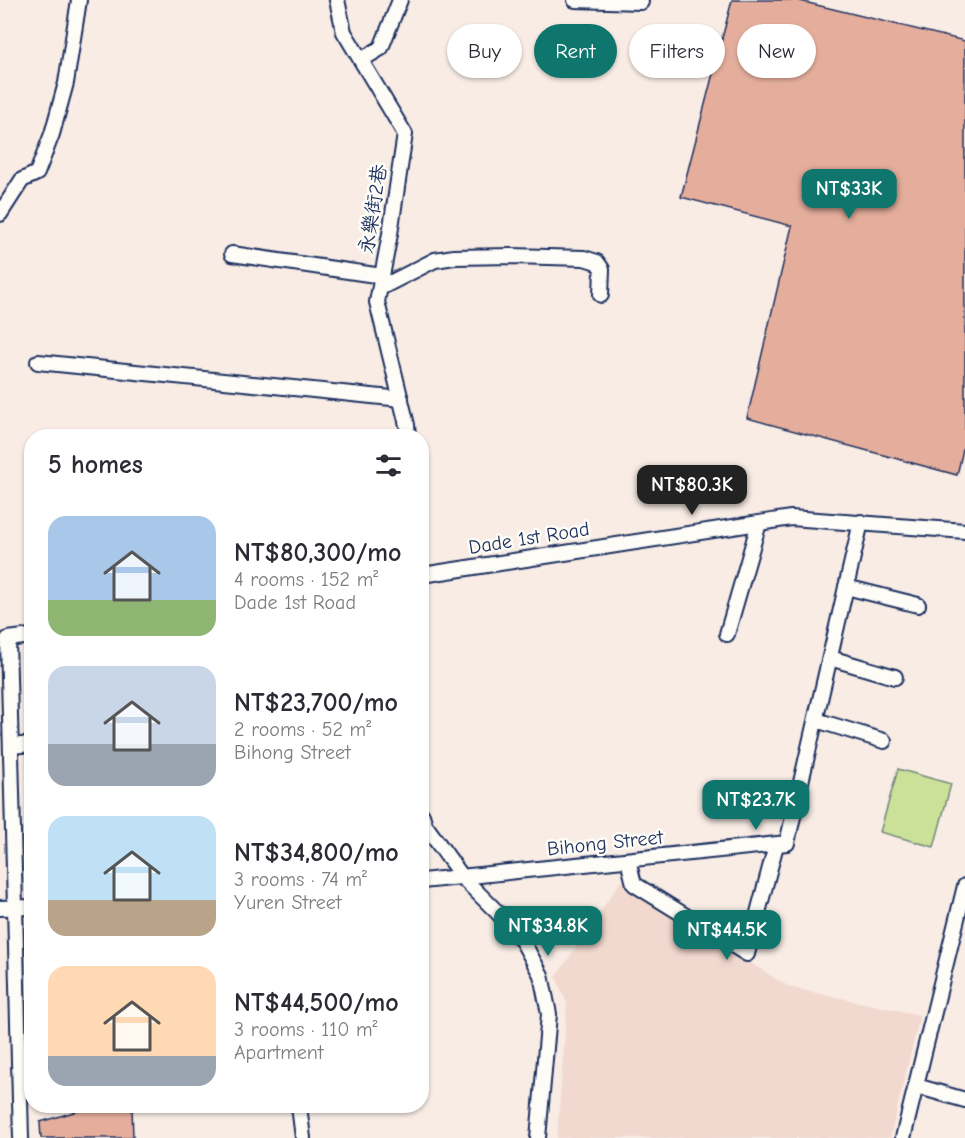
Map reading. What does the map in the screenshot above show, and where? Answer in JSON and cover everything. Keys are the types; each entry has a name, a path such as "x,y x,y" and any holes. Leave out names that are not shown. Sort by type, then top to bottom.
{"street":[{"path":"0,213 22,180 37,173 52,134 66,83 79,0"},
{"name":"永樂街2巷","path":"337,0 344,32 405,134 377,302 407,429"},
{"path":"361,60 381,48 400,0"},
{"path":"575,0 641,2"},
{"path":"232,254 381,282 435,260 454,257 584,258 597,262 602,269 601,295"},
{"path":"38,362 401,399"},
{"name":"Dade 1st Road","path":"429,574 792,518 965,531"},
{"path":"628,860 634,884 747,954 776,844 787,843 861,522"},
{"path":"727,634 759,523"},
{"path":"846,587 918,605"},
{"path":"21,1138 15,908 6,775 11,746 8,639 24,637"},
{"path":"830,658 895,677"},
{"path":"816,720 884,741"},
{"path":"11,746 24,745"},
{"path":"429,830 464,878 523,942 543,983 549,1014 538,1138"},
{"name":"Bihong Street","path":"429,880 776,844"},
{"path":"903,1138 965,887"},
{"path":"0,908 24,907"},
{"path":"916,1086 965,1100"},
{"path":"300,1113 303,1138"}],"shaded area":[{"path":"621,881 789,987 920,1015 890,1138 557,1138 567,1004 556,977"}],"green space":[{"path":"898,769 951,784 934,847 880,832"}],"building":[{"path":"732,0 796,0 965,41 965,441 957,475 747,418 792,226 681,197 712,78 725,78 725,27"},
{"path":"70,1113 132,1113 133,1138 41,1138 40,1122"}]}
